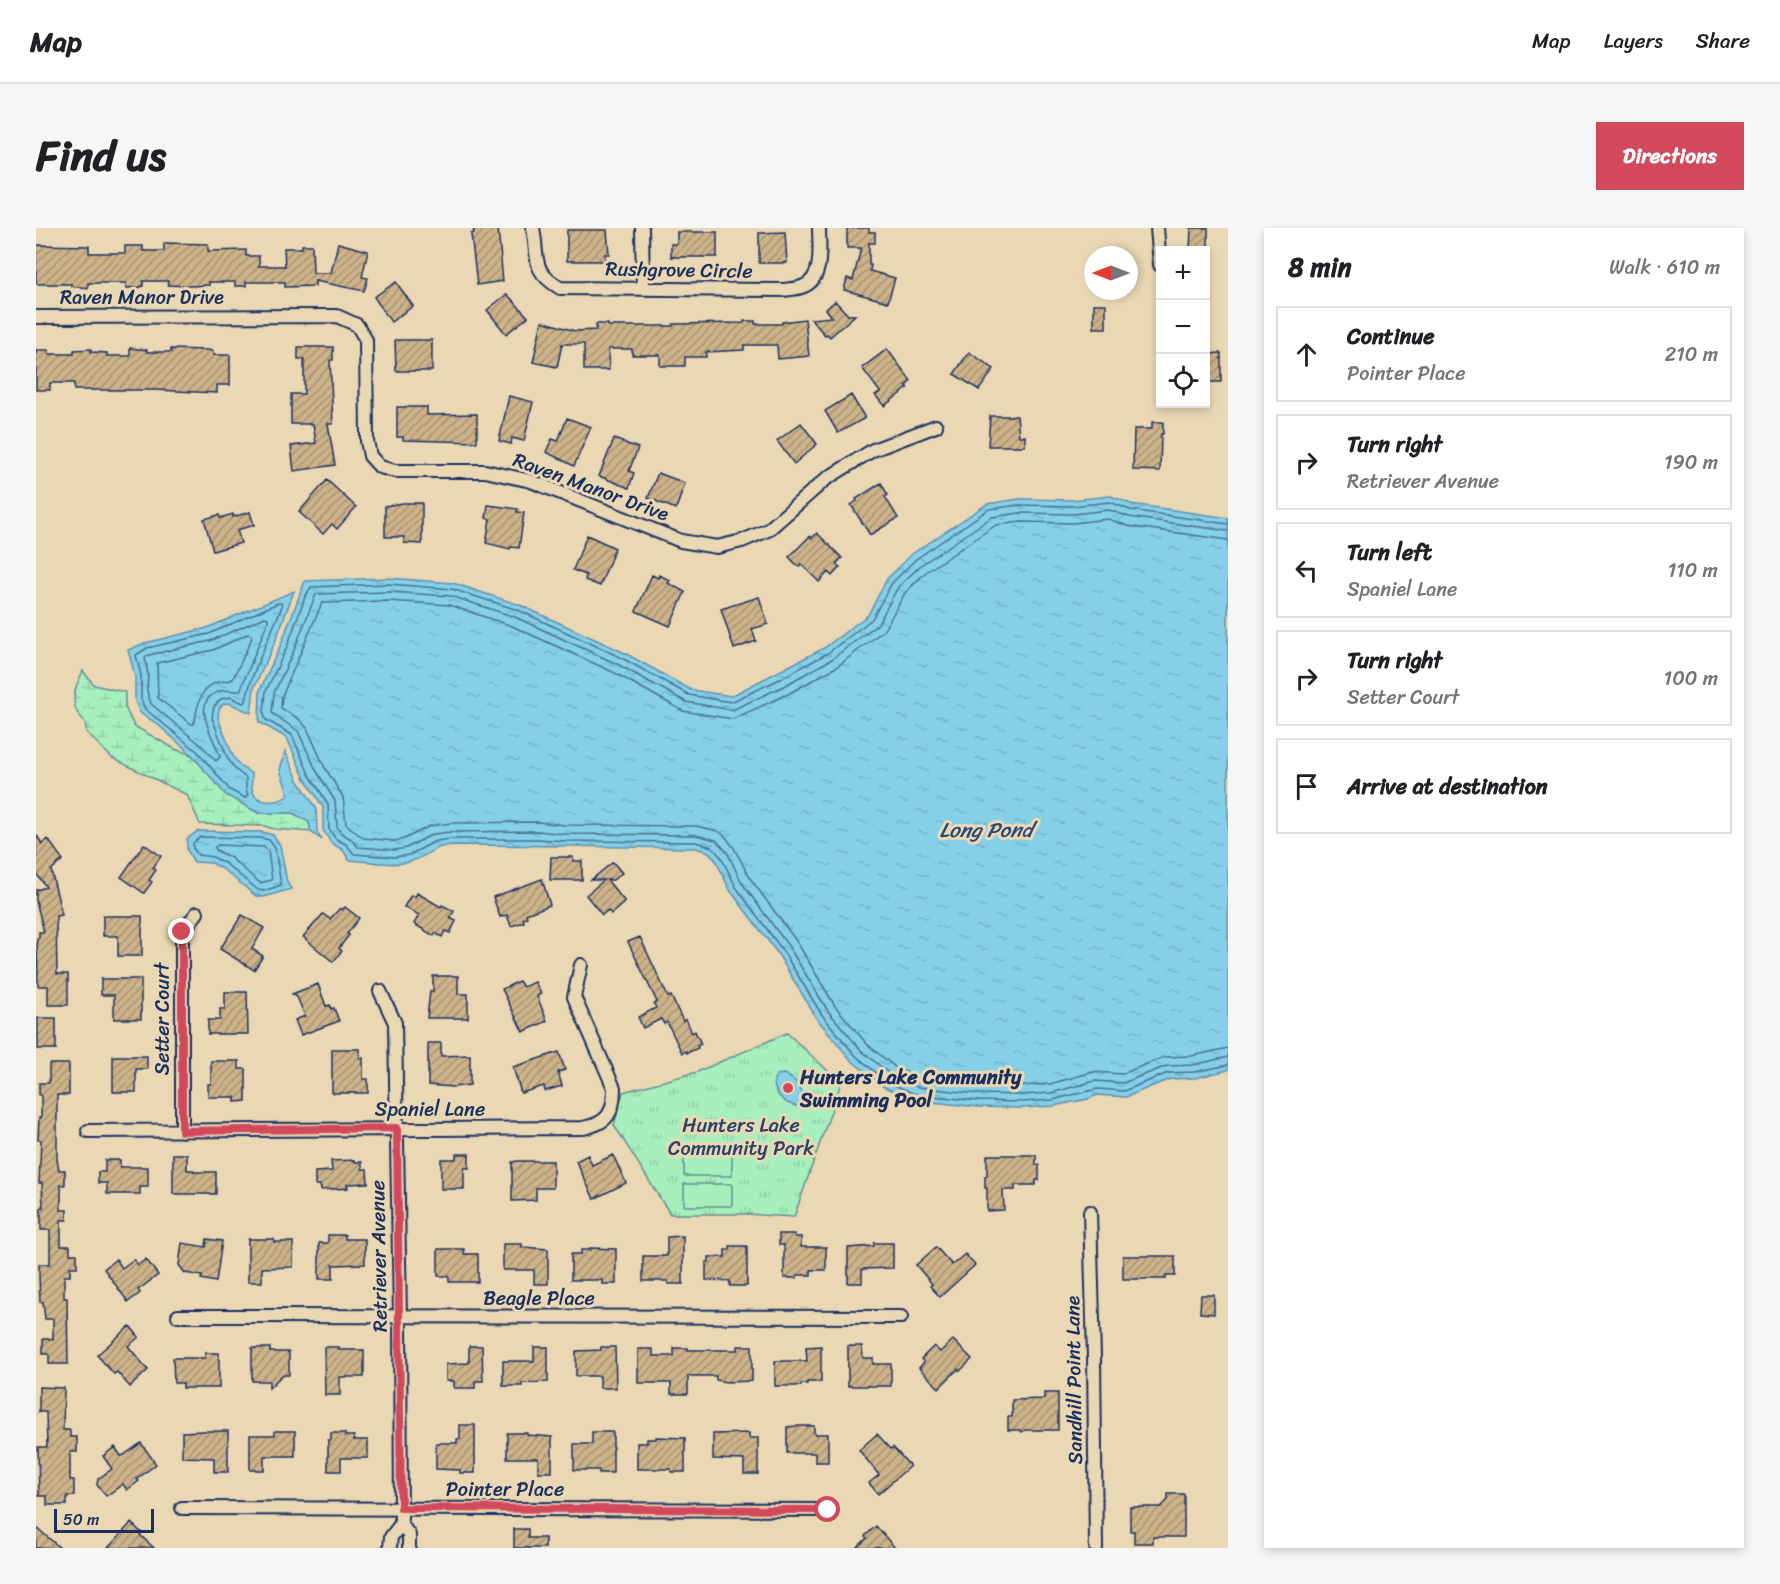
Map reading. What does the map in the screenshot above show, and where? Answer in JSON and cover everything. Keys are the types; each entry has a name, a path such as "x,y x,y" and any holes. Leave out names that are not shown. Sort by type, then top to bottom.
{"street":[{"name":"Rushgrove Circle","path":"533,228 537,267 546,280 560,288 784,290 805,286 815,276 820,260 819,228"},
{"path":"642,228 643,289"},
{"path":"1157,228 1159,246"},
{"name":"Raven Manor Drive","path":"36,317 337,315 357,325 366,340 367,441 370,456 380,467 395,471 485,471 531,481 681,541 717,547 742,541 768,530 826,479 873,450 936,426"},
{"name":"Setter Court","path":"182,1131 182,932 197,913"},
{"name":"Spaniel Lane","path":"88,1131 583,1128 596,1126 608,1117 614,1104 614,1088 574,997 580,965"},
{"name":"Retriever Avenue","path":"380,991 395,1023 401,1524 409,1535 409,1548"},
{"name":"Sandhill Point Lane","path":"1090,1212 1096,1548"},
{"name":"Beagle Place","path":"178,1316 901,1317"},
{"name":"Pointer Place","path":"182,1508 828,1510"},
{"name":"Retriever Avenue","path":"390,1548 390,1537 401,1524"}],"green space":[{"path":"83,671 94,685 125,692 125,707 134,726 175,749 192,755 226,795 258,813 293,813 309,822 311,832 264,826 200,824 187,795 112,758 86,732 85,724 76,710 74,700"},
{"name":"Hunters Lake Community Park","path":"787,1033 841,1083 794,1217 670,1214 614,1125 623,1092 697,1072"},
{"path":"684,1153 732,1153 732,1176 684,1176"},
{"path":"684,1184 732,1184 732,1206 684,1206"}],"water":[{"name":"Long Pond","path":"1111,496 1131,504 1228,518 1228,1070 1195,1078 1170,1079 1126,1097 1097,1095 1053,1106 978,1107 914,1100 884,1087 851,1060 817,1019 778,954 730,890 709,852 696,848 451,845 405,863 389,864 349,860 343,850 331,843 323,830 323,807 304,777 287,738 259,722 260,690 281,644 305,581 388,578 453,583 520,605 623,652 691,690 731,696 824,648 868,615 887,579 912,554 987,504 1019,499 1072,500"},
{"path":"294,591 275,642 254,688 251,713 229,703 223,704 219,709 218,718 233,756 240,766 252,774 252,789 258,798 274,801 289,795 280,770 285,751 298,780 316,808 317,832 322,840 311,832 309,822 293,813 258,813 226,795 192,755 156,723 140,713 135,701 135,676 128,650 145,643 207,628"},
{"path":"198,831 262,832 273,835 280,845 287,882 291,889 264,897 256,896 223,869 212,863 194,862 187,850 187,839"},
{"name":"Hunters Lake Community Swimming Pool","path":"784,1074 795,1081 802,1092 803,1101 797,1106 783,1100 775,1089 774,1079 777,1075"}],"building":[{"path":"473,228 498,228 503,281 477,285 471,234 474,233"},
{"path":"847,228 869,228 869,232 875,232 875,243 869,243 870,271 895,278 888,302 844,290 847,278 853,280 861,248 847,248"},
{"path":"1191,228 1208,228 1208,246 1190,246"},
{"path":"567,230 607,230 609,254 605,254 605,261 567,261"},
{"path":"677,232 717,232 717,257 671,257 671,244 677,244"},
{"path":"785,232 787,263 759,263 759,233"},
{"path":"164,243 208,244 208,251 246,250 246,256 259,256 259,266 285,266 284,248 302,248 302,245 312,245 313,273 331,273 338,243 368,251 362,277 368,278 364,291 315,281 315,286 285,287 285,282 246,282 246,286 235,286 235,282 209,282 209,285 191,286 168,285 168,281 143,281 143,286 138,288 126,288 126,283 88,283 88,288 71,286 71,284 36,284 36,245 89,246 89,253 125,253 125,246 143,246 143,251 164,251"},
{"path":"396,282 413,306 391,322 374,297"},
{"path":"507,294 528,317 506,334 487,310"},
{"path":"835,301 848,315 855,315 830,337 825,335 811,319 832,317 826,309"},
{"path":"1094,304 1106,304 1106,328 1094,328"},
{"path":"805,319 809,356 778,359 777,345 744,345 744,350 706,352 706,357 685,357 685,366 660,366 660,355 632,355 632,349 608,349 609,370 584,370 584,344 562,344 557,367 533,362 542,321 575,331 596,330 596,324 673,326 673,324 755,321 755,324 782,324 782,322"},
{"path":"395,340 432,340 432,371 396,371"},
{"path":"298,347 333,347 333,360 330,360 333,424 328,424 335,465 294,471 291,446 316,443 313,424 291,424 291,394 304,394 304,359 298,359"},
{"path":"130,348 147,350 147,352 171,352 171,349 208,350 213,351 213,355 230,355 230,385 217,385 217,393 74,390 74,383 50,383 50,390 36,390 36,350 49,350 49,354 74,354 74,350 91,349 91,352 107,353 107,356 130,356"},
{"path":"887,349 911,381 906,386 908,388 884,406 875,395 880,392 862,368"},
{"path":"969,352 994,369 979,390 954,374"},
{"path":"1221,353 1221,382 1210,382 1210,354"},
{"path":"851,395 865,418 838,433 825,411"},
{"path":"509,396 533,402 524,441 512,438 511,444 499,441"},
{"path":"397,407 427,407 427,415 477,414 477,442 403,440 403,437 397,437"},
{"path":"990,416 1017,416 1019,436 1025,436 1025,446 988,446"},
{"path":"567,418 591,427 574,466 546,452 552,439 558,441"},
{"path":"1152,422 1163,422 1160,471 1133,470 1134,429 1152,429"},
{"path":"801,423 817,444 794,464 777,441"},
{"path":"614,439 638,448 629,471 634,473 629,488 599,476"},
{"path":"658,473 685,483 676,509 648,498"},
{"path":"327,480 356,507 337,529 332,524 323,534 299,512"},
{"path":"881,483 888,495 885,497 898,518 870,535 851,505 857,501 856,499"},
{"path":"422,503 422,544 404,543 404,537 385,537 385,506"},
{"path":"488,505 518,509 517,512 524,513 519,548 511,547 510,549 486,543 490,519 486,518"},
{"path":"250,512 254,525 237,530 241,543 213,551 204,519 233,514 233,517"},
{"path":"817,533 842,558 836,564 840,567 832,576 828,572 819,582 801,564 799,567 789,557 810,536 812,538"},
{"path":"587,535 615,548 600,586 585,580 586,575 573,570"},
{"path":"652,575 658,578 659,575 670,580 668,583 685,592 670,626 636,611"},
{"path":"759,597 768,624 752,629 756,641 734,649 721,609"},
{"path":"36,834 42,844 48,839 63,860 51,870 62,915 56,916 57,974 68,974 68,1005 48,1005 48,986 38,986 37,938 39,938 39,932 44,932 36,901 36,890 46,887 36,873"},
{"path":"144,844 161,856 153,868 156,870 149,880 152,882 144,893 121,877"},
{"path":"551,857 573,857 573,861 582,861 582,880 550,880"},
{"path":"613,862 622,873 613,880 607,880 625,902 611,914 608,910 602,915 586,895 604,880 591,880"},
{"path":"542,879 550,905 526,914 527,917 523,918 524,922 511,926 507,915 500,917 493,897"},
{"path":"417,893 441,907 442,905 454,911 450,918 456,921 450,933 445,931 442,937 435,933 434,936 414,924 419,915 404,907 411,895 415,897"},
{"path":"345,907 359,918 347,934 349,935 339,948 342,951 333,962 303,937 323,914 330,919 340,908 342,910"},
{"path":"242,915 264,928 252,949 263,956 254,970 220,949"},
{"path":"103,916 142,916 142,956 118,956 118,936 103,936"},
{"path":"640,937 668,997 671,996 683,1021 686,1019 692,1033 695,1031 701,1044 697,1046 698,1048 682,1053 667,1022 664,1024 661,1019 643,1028 638,1017 656,1008 654,1004 657,1002 628,942"},
{"path":"433,976 458,976 458,994 468,994 468,1018 427,1018 430,991 433,991"},
{"path":"101,979 141,979 141,1019 114,1019 114,995 101,995"},
{"path":"519,981 523,987 535,982 541,994 537,996 547,1021 523,1032 502,989"},
{"path":"318,984 326,1006 330,1005 331,1009 334,1008 339,1021 301,1035 295,1020 305,1016 297,997 292,994"},
{"path":"225,992 247,992 248,1034 208,1034 208,1020 220,1020 220,1009 225,1009"},
{"path":"38,1018 56,1018 56,1049 38,1049"},
{"path":"428,1043 441,1043 441,1056 470,1055 470,1085 453,1087 428,1085"},
{"path":"332,1049 360,1049 360,1058 363,1058 363,1079 368,1079 368,1093 332,1093"},
{"path":"559,1052 565,1070 558,1072 562,1086 545,1091 544,1086 521,1093 513,1067"},
{"path":"113,1056 147,1056 147,1069 136,1069 136,1092 113,1092"},
{"path":"211,1061 239,1061 239,1069 246,1069 246,1101 235,1102 235,1097 208,1097 208,1084 211,1084"},
{"path":"49,1064 69,1064 69,1095 57,1095 57,1159 59,1170 65,1170 65,1185 61,1185 61,1210 67,1210 67,1220 61,1220 61,1246 70,1246 70,1254 77,1254 77,1267 70,1267 70,1276 64,1276 64,1298 67,1298 68,1364 49,1364 49,1354 43,1354 43,1339 53,1339 53,1319 45,1319 43,1302 40,1302 39,1276 39,1264 50,1264 50,1230 41,1230 42,1183 39,1183 41,1140 38,1140 39,1118 41,1118 39,1083 49,1083"},
{"path":"173,1154 187,1154 187,1170 216,1172 216,1194 173,1194"},
{"path":"456,1154 469,1154 469,1168 464,1168 464,1189 441,1189 441,1159 456,1159"},
{"path":"588,1155 592,1165 613,1155 626,1183 594,1199 576,1161"},
{"path":"987,1155 1036,1155 1039,1180 1036,1180 1036,1185 1015,1185 1015,1190 1003,1190 1004,1210 987,1211 985,1176 987,1176"},
{"path":"105,1160 120,1160 120,1167 148,1167 148,1187 140,1187 140,1194 107,1194 107,1183 98,1183 98,1172 105,1172"},
{"path":"355,1160 355,1162 362,1162 362,1169 367,1169 368,1183 347,1184 348,1188 321,1190 320,1185 315,1185 315,1172 332,1171 331,1161"},
{"path":"553,1161 553,1188 536,1188 536,1200 512,1201 512,1162"},
{"path":"779,1234 795,1234 795,1237 801,1237 801,1247 826,1247 826,1270 811,1270 811,1275 784,1278 784,1245 779,1245"},
{"path":"328,1235 345,1235 345,1239 365,1239 365,1264 333,1265 333,1279 319,1279 319,1243 328,1243"},
{"path":"683,1236 683,1284 668,1284 668,1281 643,1281 643,1256 667,1256 667,1237"},
{"path":"207,1239 222,1241 216,1282 201,1279 202,1276 185,1273 179,1265 182,1243 206,1247"},
{"path":"248,1239 293,1242 293,1267 262,1268 262,1282 248,1282"},
{"path":"874,1243 893,1243 893,1268 862,1269 862,1283 848,1283 848,1248 874,1246"},
{"path":"503,1244 522,1244 522,1247 548,1249 548,1284 534,1284 534,1270 503,1270"},
{"path":"730,1246 747,1246 747,1286 730,1286 730,1281 706,1280 706,1262 709,1262 709,1257 725,1257 725,1250 730,1250"},
{"path":"936,1247 952,1265 965,1254 975,1265 940,1297 916,1265"},
{"path":"590,1248 616,1249 616,1284 602,1284 602,1280 571,1280 571,1254 581,1254 581,1250 590,1250"},
{"path":"438,1249 464,1249 464,1254 478,1254 478,1282 449,1282 449,1276 438,1276"},
{"path":"1123,1256 1175,1256 1175,1276 1166,1276 1166,1279 1123,1279"},
{"path":"116,1259 122,1268 134,1259 138,1265 146,1259 158,1275 138,1290 140,1293 128,1302 104,1269"},
{"path":"1201,1295 1214,1295 1214,1314 1200,1313"},
{"path":"130,1326 139,1337 128,1346 148,1370 130,1387 117,1372 114,1374 97,1355"},
{"path":"953,1340 972,1359 939,1388 919,1368 924,1362 921,1359 934,1346 940,1352"},
{"path":"469,1346 482,1346 483,1381 475,1381 475,1388 454,1388 454,1381 446,1381 446,1364 469,1363"},
{"path":"738,1346 752,1346 752,1381 726,1382 716,1380 716,1376 688,1376 688,1394 671,1394 671,1383 638,1383 638,1349 653,1349 653,1356 674,1356 674,1348 738,1350"},
{"path":"821,1346 821,1382 807,1382 801,1386 775,1386 775,1361 807,1361 806,1347"},
{"path":"848,1346 862,1346 863,1358 873,1358 873,1364 891,1364 891,1386 848,1386"},
{"path":"324,1347 339,1347 339,1350 364,1350 364,1377 340,1377 340,1395 325,1395"},
{"path":"534,1347 548,1347 548,1382 503,1386 503,1361 534,1361"},
{"path":"601,1347 615,1347 616,1388 600,1388 600,1376 576,1376 576,1351 601,1350"},
{"path":"252,1348 270,1348 270,1352 289,1352 289,1375 282,1375 269,1388 269,1381 252,1381"},
{"path":"205,1353 219,1353 219,1388 183,1388 183,1383 174,1383 173,1358 205,1358"},
{"path":"39,1387 64,1388 63,1430 70,1430 70,1437 77,1437 77,1452 70,1452 70,1480 74,1480 74,1496 67,1496 67,1505 47,1505 47,1496 39,1496 38,1447 47,1447 46,1412 39,1412"},
{"path":"1044,1393 1058,1393 1058,1430 1025,1430 1022,1432 1008,1430 1008,1417 1012,1417 1012,1400 1044,1399"},
{"path":"460,1425 475,1425 475,1473 436,1469 436,1443 457,1443 457,1439 460,1439"},
{"path":"814,1426 814,1434 828,1434 828,1462 815,1462 815,1453 787,1453 787,1427"},
{"path":"228,1431 228,1472 214,1472 214,1458 182,1457 182,1432"},
{"path":"275,1431 295,1431 295,1456 264,1456 264,1470 250,1470 250,1435 275,1435"},
{"path":"592,1432 613,1432 613,1473 599,1473 599,1470 574,1470 574,1444 592,1444"},
{"path":"331,1433 345,1433 345,1436 354,1436 354,1440 368,1440 368,1458 341,1458 341,1471 328,1471 328,1440 331,1440"},
{"path":"507,1433 552,1437 552,1472 538,1472 538,1458 507,1458"},
{"path":"749,1433 749,1438 758,1438 758,1474 744,1474 744,1460 713,1459 713,1434"},
{"path":"877,1434 891,1449 893,1447 910,1466 878,1494 869,1483 879,1475 859,1450"},
{"path":"656,1437 685,1438 685,1472 671,1472 671,1469 637,1469 637,1443 647,1443 647,1439 656,1439"},
{"path":"141,1443 156,1464 127,1490 123,1484 106,1496 97,1485 98,1479 112,1469 103,1456 115,1447 121,1456 124,1455"},
{"path":"1168,1494 1184,1494 1184,1537 1153,1537 1153,1543 1134,1543 1134,1531 1130,1531 1130,1507 1161,1507 1168,1500"},
{"path":"131,1523 154,1548 108,1548"},
{"path":"876,1526 895,1548 857,1548 867,1538 865,1536"},
{"path":"36,1527 60,1548 36,1548"},
{"path":"514,1529 528,1529 528,1538 545,1538 545,1548 514,1548"}],"place":[{"name":"Hunters Lake Community Swimming Pool","path":"788,1088"}],"route":[{"path":"182,932 182,1131 397,1128 401,1508 828,1510"}]}
